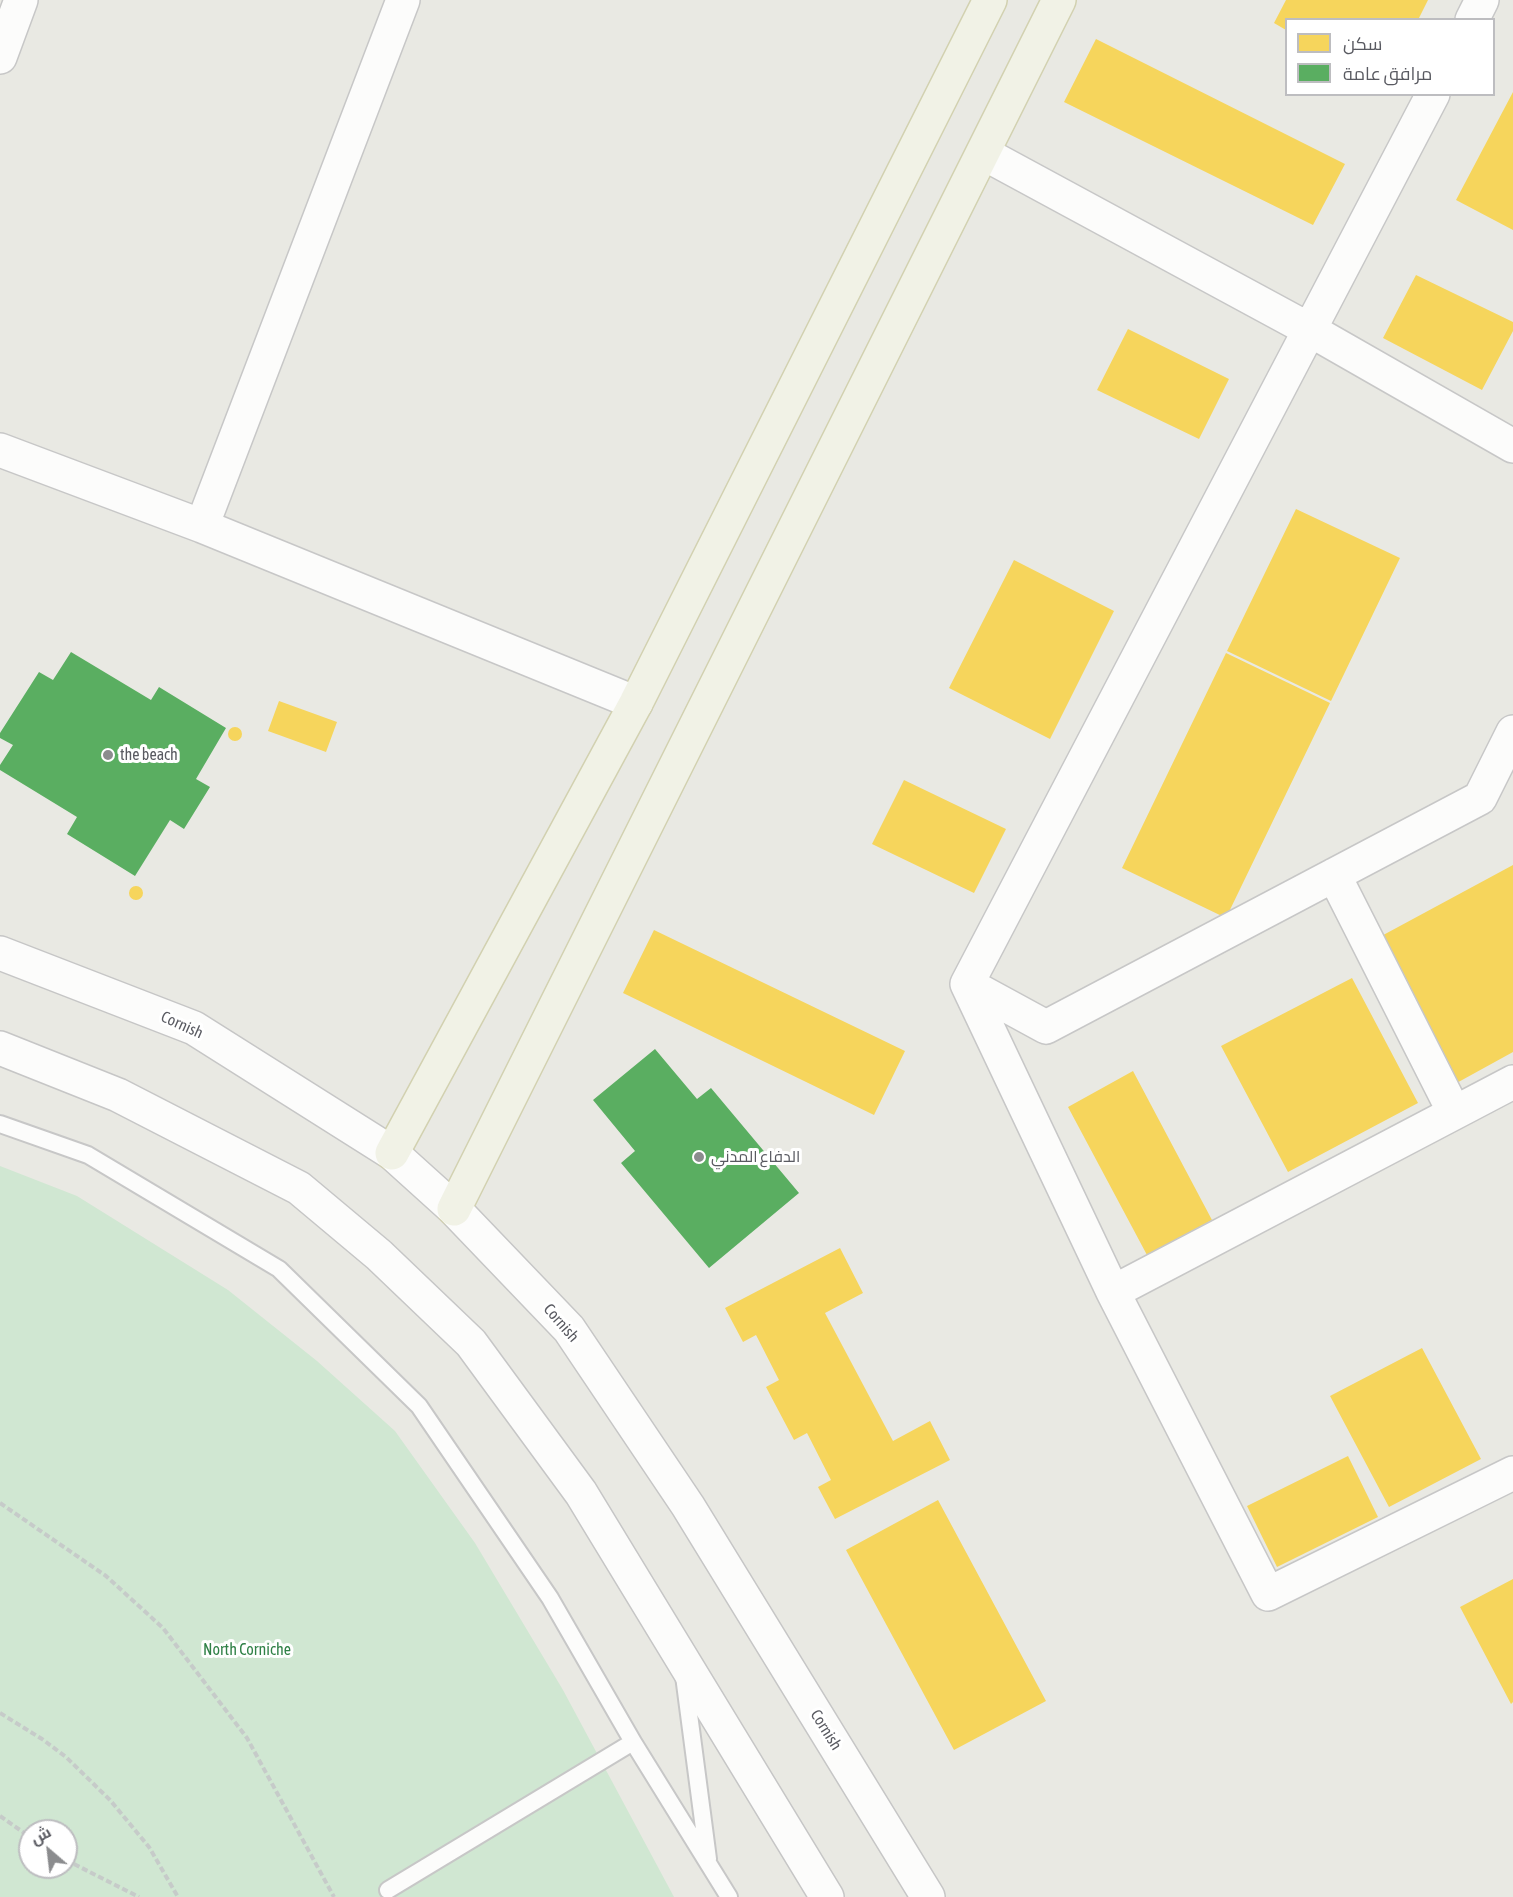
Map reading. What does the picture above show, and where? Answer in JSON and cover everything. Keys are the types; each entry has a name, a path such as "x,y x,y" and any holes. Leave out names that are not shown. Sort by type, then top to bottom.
{"main road":[{"path":"392,1153 636,703 990,0"},
{"path":"454,1209 1059,0"}],"street":[{"path":"0,57 21,0"},
{"path":"202,526 403,0"},
{"path":"1473,18 1482,0"},
{"path":"967,984 1432,96"},
{"path":"982,153 1310,330 1513,446"},
{"path":"0,450 202,526 636,703"},
{"path":"1480,798 1513,732"},
{"path":"967,984 1046,1027 1513,781"},
{"path":"1334,875 1454,1112"},
{"name":"Cornish","path":"0,953 194,1028 392,1153 454,1209 569,1329 688,1506 928,1897"},
{"path":"967,984 1113,1292 1268,1594 1513,1473"},
{"path":"0,1048 118,1095 299,1188 379,1255 471,1342 581,1493 827,1897"},
{"path":"1113,1292 1513,1082"}],"lane":[{"path":"0,1124 88,1155 279,1269 419,1406 550,1598 633,1742 729,1897"},
{"path":"681,1658 709,1864"},
{"path":"388,1890 633,1742"}],"path":[{"path":"0,1503 106,1576 163,1628 247,1738 334,1897"},
{"path":"0,1713 66,1757 110,1800 149,1847 178,1897"},
{"path":"0,1816 18,1829"},
{"path":"78,1866 139,1897"}],"green space":[{"name":"North Corniche","path":"0,1166 77,1196 228,1290 317,1361 395,1431 475,1543 563,1690 674,1897 0,1897"}],"building: سكن":[{"path":"1286,0 1428,0 1419,18 1285,18 1285,29 1274,23"},
{"path":"1096,39 1345,164 1313,225 1064,102"},
{"path":"1513,92 1513,230 1456,200"},
{"path":"1416,275 1513,322 1513,331 1482,390 1383,338"},
{"path":"1128,329 1229,379 1199,439 1097,390"},
{"path":"1296,509 1400,558 1331,701 1227,651"},
{"path":"1014,560 1114,611 1050,739 949,688"},
{"path":"1226,653 1330,703 1226,918 1122,868"},
{"path":"279,701 337,722 326,752 268,731"},
{"path":"86,719 102,726 109,742 102,758 86,765 70,758 63,742 70,726"},
{"path":"232,727 238,727 242,734 238,741 232,741 228,737 228,731"},
{"path":"904,780 1006,829 974,893 872,844"},
{"path":"1513,865 1513,1052 1453,1085 1374,940"},
{"path":"133,886 139,886 143,893 139,900 133,900 129,896 129,890"},
{"path":"654,930 905,1051 874,1115 623,993"},
{"path":"1352,978 1418,1103 1288,1172 1221,1046"},
{"path":"1133,1071 1212,1220 1147,1255 1068,1107"},
{"path":"840,1248 863,1293 825,1313 893,1441 930,1421 950,1460 835,1519 818,1487 831,1480 807,1433 794,1440 766,1387 779,1380 756,1335 743,1342 725,1308"},
{"path":"1422,1348 1481,1459 1389,1507 1330,1396"},
{"path":"1348,1456 1378,1517 1277,1567 1247,1506"},
{"path":"938,1500 1046,1701 954,1750 846,1550"},
{"path":"1513,1579 1513,1702 1511,1704 1460,1607"}],"building: مرافق عامة":[{"name":"the beach","path":"71,652 151,700 159,687 226,728 196,779 210,787 184,829 170,820 135,876 67,834 77,817 0,770 0,765 13,745 0,738 0,733 39,672 53,680"},
{"name":"الدفاع المدني","path":"655,1049 697,1099 711,1088 799,1193 709,1268 621,1163 635,1151 593,1100"}],"place":[{"name":"the beach","path":"108,755"},
{"name":"الدفاع المدني","path":"699,1157"}]}
